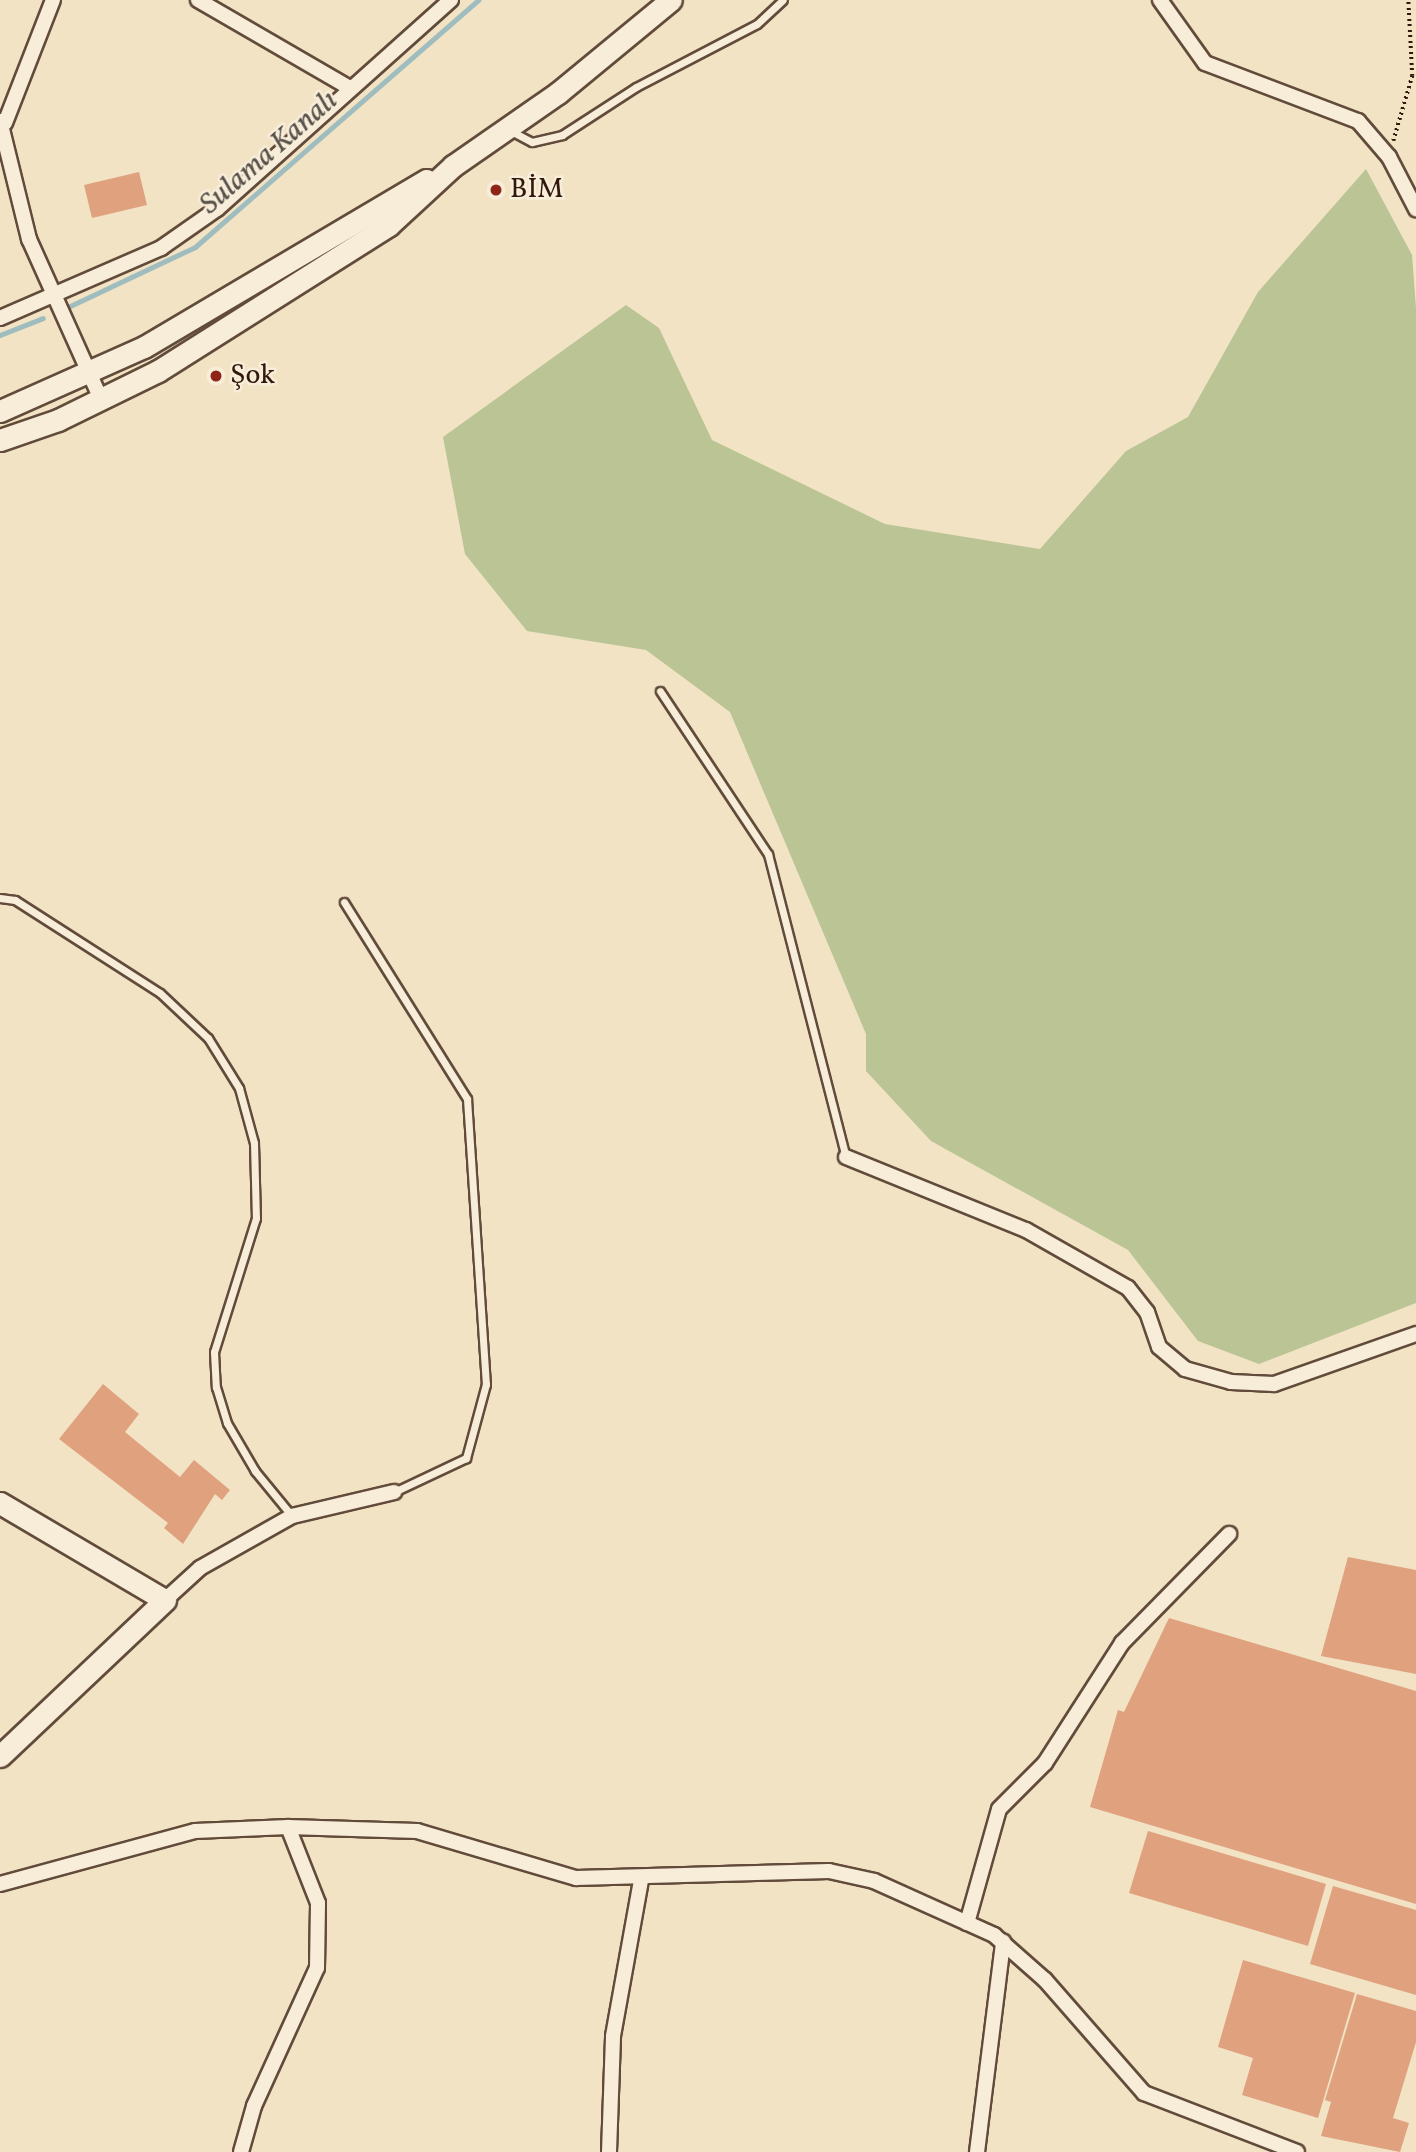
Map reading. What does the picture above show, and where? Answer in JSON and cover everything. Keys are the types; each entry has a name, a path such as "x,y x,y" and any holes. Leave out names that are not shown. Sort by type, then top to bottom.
{"main road":[{"path":"0,411 88,375 453,166 508,128 671,0"},
{"path":"0,440 101,399 158,371 389,225 453,166"},
{"path":"0,1503 165,1600 0,1756"}],"street":[{"path":"54,0 2,122 29,239 101,399"},
{"path":"198,0 350,88"},
{"path":"0,317 53,297 162,248 206,217 451,0"},
{"path":"1160,0 1205,63 1358,121 1389,157 1416,209"},
{"path":"846,1157 1026,1230 1128,1288 1147,1312 1159,1347 1185,1369 1231,1382 1274,1384 1416,1334"},
{"path":"165,1600 200,1568 292,1516 394,1492"},
{"path":"967,1923 999,1809 1045,1763 1093,1679 1122,1643 1228,1534"},
{"path":"241,2152 254,2106 317,1968 318,1903 288,1827"},
{"path":"0,1884 195,1832 288,1827 417,1831 576,1878 641,1881 829,1871 873,1881 1003,1942 1144,2093 1297,2152"},
{"path":"609,2152 613,2036 641,1881"},
{"path":"977,2152 1003,1942"}],"lane":[{"path":"508,128 532,142 562,135 636,87 757,24 783,0"},
{"path":"660,691 768,854 846,1157"},
{"path":"0,898 15,900 160,993 208,1038 239,1088 254,1143 256,1218 214,1352 216,1387 227,1423 255,1471 292,1516"},
{"path":"344,902 467,1099 486,1384 466,1458 394,1492"}],"path":[{"path":"1389,157 1412,76 1408,0"}],"green space":[{"path":"1366,169 1412,255 1416,308 1416,1303 1259,1364 1198,1341 1128,1250 931,1141 866,1071 866,1034 730,712 646,650 527,631 465,554 443,437 626,305 659,328 712,440 885,524 1040,549 1126,451 1188,417 1258,292"}],"building":[{"path":"139,172 147,205 92,218 84,185"},
{"path":"103,1384 139,1414 125,1432 180,1477 194,1460 230,1490 222,1500 215,1494 183,1544 164,1528 168,1523 59,1439"},
{"path":"1348,1557 1416,1570 1416,1674 1321,1656"},
{"path":"1169,1618 1416,1691 1416,1904 1090,1807 1118,1710 1124,1712"},
{"path":"1148,1831 1326,1884 1308,1946 1129,1893"},
{"path":"1333,1886 1416,1910 1416,1995 1310,1964"},
{"path":"1243,1960 1355,1993 1318,2118 1242,2095 1253,2058 1218,2047"},
{"path":"1357,1994 1416,2011 1416,2042 1393,2118 1409,2123 1400,2152 1321,2136 1331,2102 1325,2100"}],"waterway":[{"name":"Sulama Kanalı","path":"68,307 195,247 478,0"},
{"name":"Sulama Kanalı","path":"0,335 43,318"}],"place":[{"name":"BİM","path":"496,190"},
{"name":"Şok","path":"216,376"}]}
